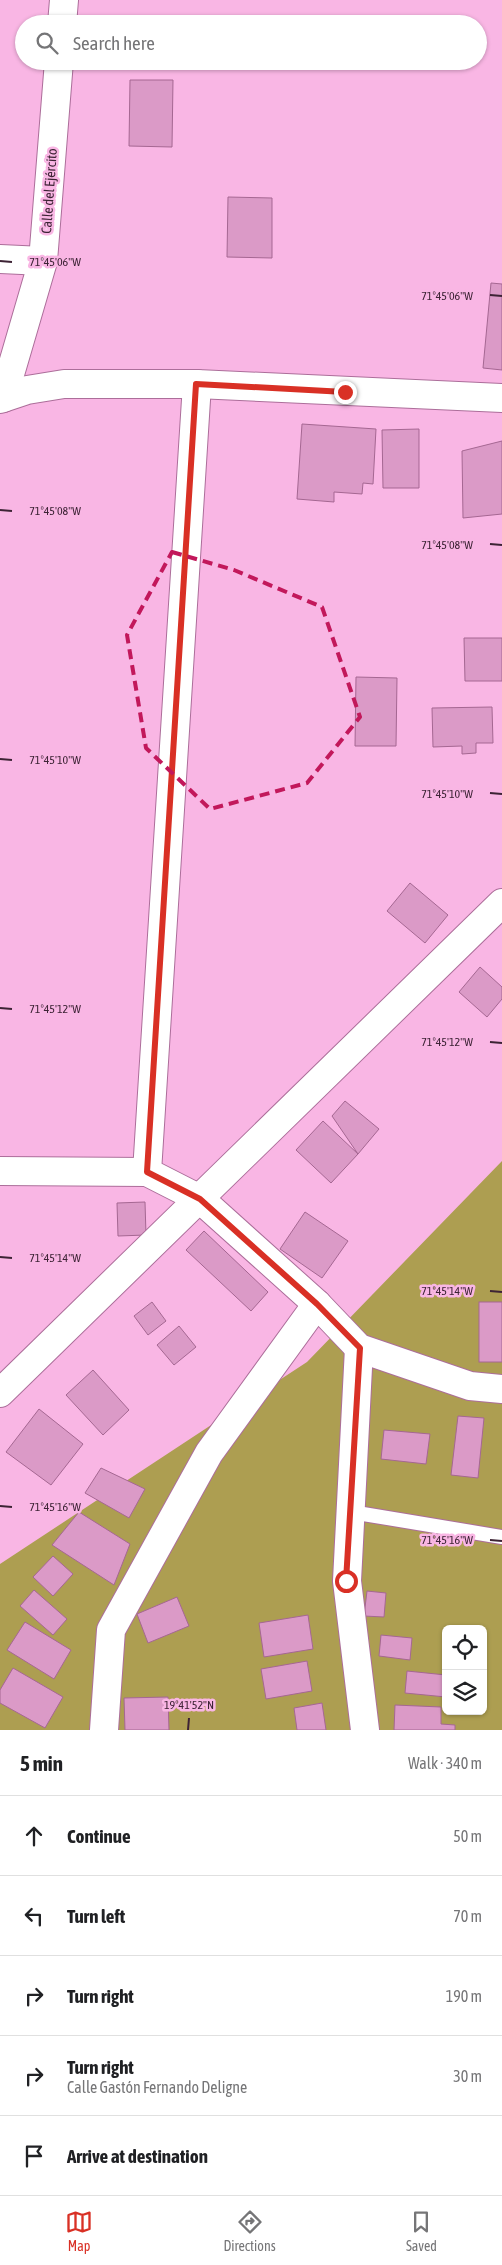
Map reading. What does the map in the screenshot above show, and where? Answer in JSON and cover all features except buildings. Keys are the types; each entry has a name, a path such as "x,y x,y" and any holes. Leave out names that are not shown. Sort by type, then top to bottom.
{"street":[{"path":"63,15 64,0"},
{"name":"Calle del Ejército","path":"1,400 43,261 58,70"},
{"path":"0,259 43,261"},
{"path":"1,400 27,390 64,384 196,384 502,398"},
{"path":"147,1172 196,384"},
{"path":"0,1394 502,903"},
{"path":"0,1171 147,1172 200,1199 317,1304 360,1348 470,1386 502,1390"},
{"path":"104,1730 111,1630 209,1453 317,1304"},
{"path":"360,1348 346,1581 365,1730"}],"lane":[{"path":"351,1512 502,1537"}],"highlighted area":[{"path":"172,552 234,570 322,607 360,717 307,783 210,809 146,748 127,635"}],"shaded area":[{"path":"502,1161 502,1730 0,1730 0,1564 307,1362"}],"route":[{"path":"345,392 196,384 147,1172 200,1199 317,1304 360,1348 346,1581"}]}
